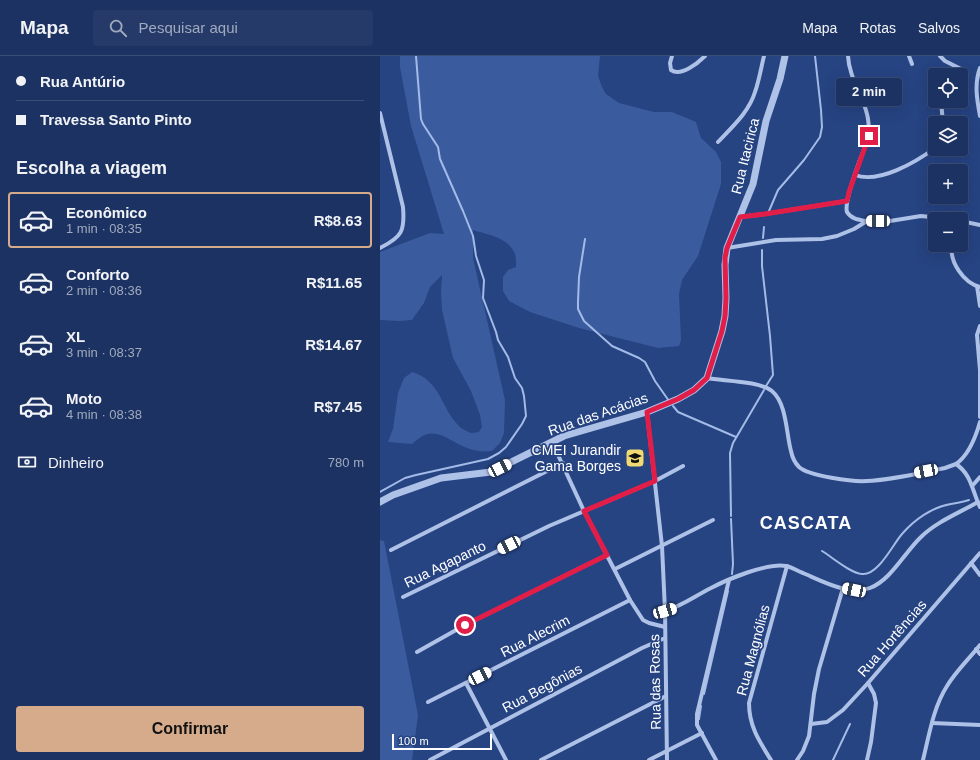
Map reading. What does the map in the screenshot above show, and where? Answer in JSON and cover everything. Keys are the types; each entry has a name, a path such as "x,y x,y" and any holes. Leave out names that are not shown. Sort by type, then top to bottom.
{"street":[{"path":"672,56 670,66 671,70 679,72 695,64 705,56"},
{"path":"718,142 744,114 749,105 755,93 764,56"},
{"name":"Rua Itacirica","path":"707,378 722,331 725,316 725,265 727,248 753,184 766,121 780,79 785,56"},
{"path":"848,56 850,69 867,114 869,136 849,192 847,210 851,217 867,221 928,216"},
{"path":"909,56 912,64"},
{"path":"940,56 945,61 959,68"},
{"path":"980,68 976,81 976,94 980,116"},
{"path":"380,113 403,207 404,219 401,232 397,238 380,248"},
{"path":"855,175 869,177 890,173 928,153"},
{"path":"740,217 847,201"},
{"path":"727,248 776,240 822,239 837,236 854,229 867,221"},
{"path":"968,222 980,225"},
{"path":"952,252 954,262 968,282 979,287 980,306"},
{"path":"980,326 977,335 980,370 980,416"},
{"path":"707,378 753,384 772,391 783,409 791,452 794,459 800,467 807,471 828,477 865,482 944,468 956,464 961,460 972,442 980,422"},
{"name":"Rua das Acácias","path":"380,502 393,495 441,478 491,472 552,442 578,432 647,412 678,399 694,390 707,378"},
{"name":"Rua das Rosas","path":"647,412 662,546 668,760"},
{"path":"552,442 584,511 630,600 643,620 665,627"},
{"path":"391,550 563,463"},
{"path":"665,611 677,608 729,580 770,566 787,566 842,588 862,590 875,586 887,576 911,547 926,532 979,504 973,485 965,471 956,464"},
{"name":"Rua Agapanto","path":"403,597 549,526 655,481 683,466"},
{"path":"973,485 980,477"},
{"path":"615,569 713,520"},
{"name":"Rua Hortências","path":"811,724 827,722 843,710 868,684 980,553"},
{"path":"417,652 465,625 607,555"},
{"path":"971,563 980,574"},
{"name":"Rua Magnólias","path":"771,760 758,739 751,724 749,715 750,703 787,566"},
{"path":"716,760 697,725 697,714 729,580"},
{"path":"797,760 807,742 819,669 842,588"},
{"name":"Rua Alecrim","path":"428,702 630,600"},
{"name":"Rua Begônias","path":"430,760 642,648 665,638"},
{"path":"923,760 932,723 942,693 980,645"},
{"path":"976,650 980,654"},
{"path":"466,683 506,760"},
{"path":"867,760 876,703 874,694 868,684"},
{"path":"541,760 666,696"},
{"path":"932,723 980,725"},
{"path":"649,760 702,733"}],"shaded area":[{"path":"400,56 600,56 598,76 606,94 619,103 654,112 672,112 696,122 701,138 716,152 721,162 721,184 698,256 682,280 679,294 681,340 679,346 658,348 579,328 530,312 509,301 503,291 503,277 508,270 516,267 516,258 512,248 503,240 473,230 473,258 505,400 504,433 500,443 492,451 476,451 438,434 424,435 412,444 388,442 393,429 398,393 404,378 412,372 429,381 435,388 452,418 461,428 471,433 479,432 482,427 480,415 471,391 453,358 442,310 442,275 430,287 424,303 412,320 380,320 380,252 430,233 444,234 411,126 400,67"},
{"path":"380,540 384,541 418,715 412,760 380,760"}],"waterway":[{"path":"380,492 405,478 488,459 506,447 526,416 522,388 515,378 508,357 498,340 483,298 484,280 476,256 473,236 440,159 438,147 421,119 416,56"},
{"path":"769,211 778,190 804,160 820,137 822,127 821,110 815,56"},
{"path":"763,238 764,227"},
{"path":"585,239 579,277 578,302 578,309 584,321 612,346 645,362 655,381 669,401"},
{"path":"762,250 762,266 773,375 766,386"},
{"path":"731,516 730,453 733,443 764,390"},
{"path":"673,406 678,412 736,437"},
{"path":"822,551 852,571 862,574 868,573 879,565 902,534 918,519 937,508 969,500"},
{"path":"731,519 732,574"},
{"path":"704,694 728,591"},
{"path":"699,719 701,706"},
{"path":"833,760 850,724"}],"place":[{"name":"CMEI Jurandir Gama Borges","path":"635,458"}],"district":[{"name":"CASCATA","path":"806,523"}],"route":[{"path":"465,625 607,555 584,511 655,481 647,412 678,399 694,390 707,378 722,331 725,316 725,258 727,248 740,217 847,201 869,136"}]}
